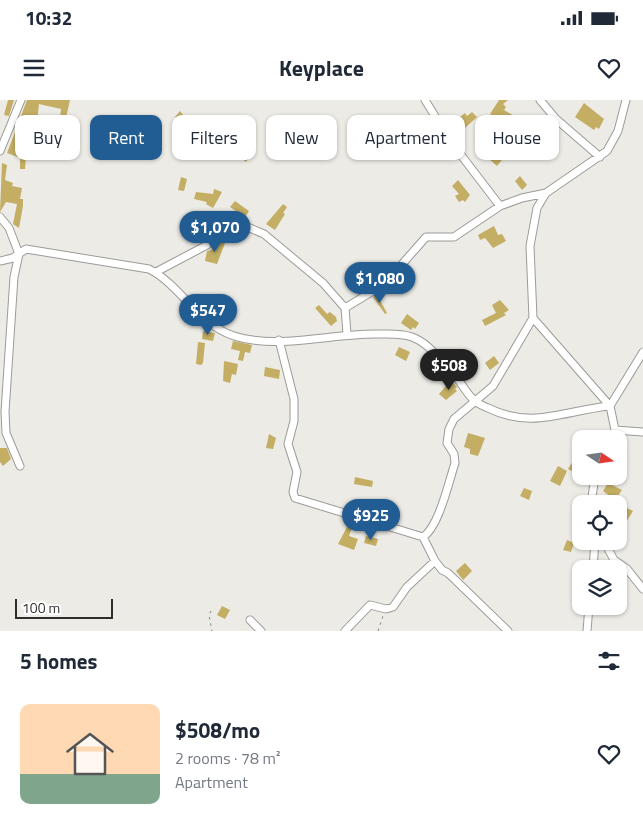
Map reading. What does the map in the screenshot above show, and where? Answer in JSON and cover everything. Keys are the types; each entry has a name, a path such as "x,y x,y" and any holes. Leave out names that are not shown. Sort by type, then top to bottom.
{"street":[{"path":"0,151 21,100"},
{"path":"425,100 450,142 500,206"},
{"path":"540,100 556,119 600,157"},
{"path":"345,308 390,279 426,236 454,237 500,206 546,192 600,157 607,151 618,131 626,100"},
{"path":"423,537 428,533 436,519 455,463 454,454 447,442 449,429 460,411 498,379 510,353 533,318 530,246 538,208 546,192"},
{"path":"0,217 9,228 19,254 14,277 5,412 6,433 20,466"},
{"path":"156,272 207,245 224,225 233,221 264,234 323,283 345,308 347,334"},
{"path":"0,261 19,254 26,249 139,266 156,272 209,325 222,332 247,340 279,340 347,334 397,334 420,340 458,379 474,401 502,414 520,419 540,419 587,408 610,406"},
{"path":"533,318 610,406 615,430"},
{"path":"279,340 294,399 294,421 288,444 297,472 293,492 295,498 423,537 433,552 435,561 508,631"},
{"path":"610,406 643,352"},
{"path":"628,431 643,432"},
{"path":"609,550 614,560 627,569 643,589"},
{"path":"345,631 370,605 386,609 393,608 407,587 435,561"},
{"path":"587,631 588,615"},
{"path":"250,620 261,631"}],"path":[{"path":"378,631 386,609"},
{"path":"211,611 209,615 212,631"}],"building":[{"path":"8,100 14,100 9,116 4,115"},
{"path":"27,100 70,100 67,115 60,115 61,109 39,104 38,115 21,115"},
{"path":"499,100 508,100 503,104 506,107 504,110 513,115 491,115 490,114"},
{"path":"584,103 604,119 599,129 596,127 594,130 575,117"},
{"path":"472,112 475,115 475,119 465,128 465,115 462,115 465,113 467,116"},
{"path":"15,132 15,156 7,153"},
{"path":"20,160 26,160 25,169 20,169"},
{"path":"490,160 502,160 497,166"},
{"path":"2,163 7,165 5,180 13,183 12,186 22,188 20,199 23,199 23,206 19,228 13,224 17,204 6,202 0,212"},
{"path":"520,176 527,185 522,190 515,181"},
{"path":"181,177 187,179 184,191 178,190"},
{"path":"458,180 470,195 465,202 463,200 459,202 455,196 459,194 452,186"},
{"path":"214,189 222,192 213,208 206,204 207,202 194,199 196,192 213,194"},
{"path":"235,201 249,211 245,217 230,207"},
{"path":"283,204 287,207 283,213 285,214 275,230 266,224"},
{"path":"494,226 498,235 502,234 506,241 493,248 485,238 480,240 478,235"},
{"path":"219,239 225,243 217,264 205,261 207,251 211,250"},
{"path":"377,295 387,313 385,314 373,297"},
{"path":"500,300 509,310 504,313 506,315 485,326 482,320 496,313 492,305"},
{"path":"319,305 327,314 330,312 336,317 337,321 331,326 315,308"},
{"path":"407,314 419,323 415,329 413,327 411,330 401,323"},
{"path":"203,331 215,333 213,341 202,339"},
{"path":"233,341 252,345 250,353 245,352 243,361 238,360 240,351 231,349"},
{"path":"198,342 205,343 203,363 201,365 196,364"},
{"path":"399,347 410,352 406,361 395,355"},
{"path":"494,356 499,363 490,370 485,363"},
{"path":"224,361 238,364 236,375 232,374 230,383 223,381"},
{"path":"265,367 280,370 279,379 264,376"},
{"path":"451,380 457,387 455,389 457,391 446,400 439,394"},
{"path":"468,433 485,438 478,456 470,454 470,449 464,447"},
{"path":"269,434 276,438 273,449 266,448"},
{"path":"0,448 7,448 11,459 3,466 0,462"},
{"path":"572,463 572,471 568,469"},
{"path":"558,466 567,471 560,486 550,481"},
{"path":"355,477 373,481 372,487 354,484"},
{"path":"607,485 612,485 622,490 618,495 608,495 603,491"},
{"path":"524,488 532,491 529,500 520,496"},
{"path":"627,508 633,511 627,521"},
{"path":"349,523 353,525 349,536 358,539 354,550 338,544"},
{"path":"366,536 378,539 376,546 364,543"},
{"path":"567,540 572,542 571,552 563,550"},
{"path":"465,563 472,571 463,580 456,571"},
{"path":"222,606 230,610 225,619 217,615"}]}
